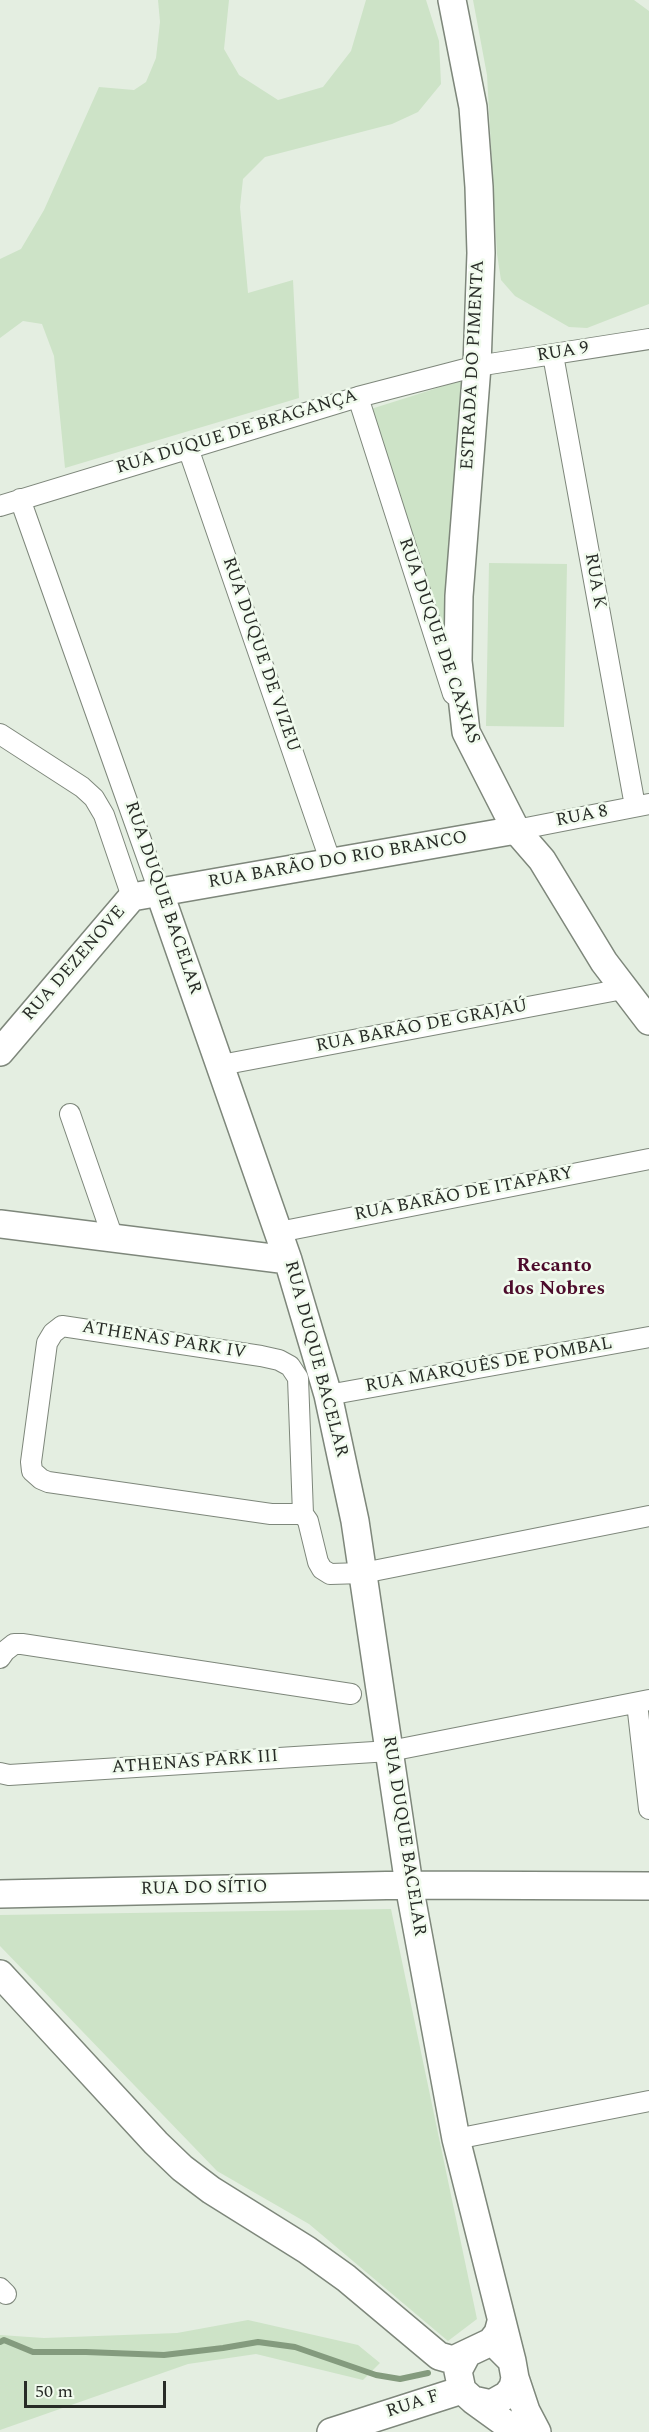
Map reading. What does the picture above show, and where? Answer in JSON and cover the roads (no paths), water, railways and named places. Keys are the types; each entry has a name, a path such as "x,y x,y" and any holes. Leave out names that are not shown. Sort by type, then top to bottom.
{"main road":[{"name":"ESTRADA DO PIMENTA","path":"452,0 473,107 480,187 481,253 477,366 459,596 458,660 466,732"},
{"name":"RUA DUQUE DE CAXIAS","path":"466,732 516,830 542,861 623,989 649,1021"},
{"name":"RUA BARÃO DO RIO BRANCO","path":"159,891 516,830"},
{"name":"RUA DEZENOVE","path":"0,1052 132,897 159,891"},
{"name":"RUA DUQUE BACELAR","path":"159,891 279,1232 328,1395 355,1521 409,1885 456,2139 513,2370 526,2411 537,2432"},
{"path":"0,1224 288,1260"},
{"name":"RUA DO SÍTIO","path":"0,1894 409,1885 649,1886"},
{"path":"0,1974 156,2143 182,2168 211,2190 307,2250 346,2278 439,2356 453,2360 474,2350 495,2338 501,2322"},
{"path":"431,2350 464,2390 481,2404 500,2401 513,2387 513,2370 499,2349 474,2350 461,2362 464,2390 517,2432"},
{"name":"RUA F","path":"331,2432 464,2390"}],"street":[{"name":"RUA 9","path":"477,366 649,339"},
{"name":"RUA K","path":"553,355 642,805"},
{"name":"RUA DUQUE DE BRAGANÇA","path":"0,506 20,498 358,397 477,366"},
{"name":"RUA DUQUE DE CAXIAS","path":"358,397 466,732"},
{"name":"RUA DUQUE DE VIZEU","path":"188,448 331,863"},
{"name":"RUA DUQUE BACELAR","path":"20,498 159,891"},
{"path":"0,734 82,787 94,798 104,815 132,897"},
{"name":"RUA 8","path":"516,830 642,805"},
{"name":"RUA BARÃO DE GRAJAÚ","path":"221,1065 623,989"},
{"path":"70,1114 113,1238"},
{"name":"RUA BARÃO DE ITAPARY","path":"279,1232 649,1159"},
{"name":"ATHENAS PARK IV","path":"303,1514 271,1514 48,1482 41,1479 32,1471 31,1462 47,1343 53,1333 62,1326 72,1327 261,1356 279,1360 290,1366 298,1378 303,1514 308,1521 318,1562 322,1569 330,1574 363,1573"},
{"name":"RUA MARQUÊS DE POMBAL","path":"328,1395 649,1337"},
{"path":"363,1573 649,1516"},
{"path":"0,1658 5,1650 14,1644 22,1644 351,1694"},
{"path":"643,1701 649,1809"},
{"name":"ATHENAS PARK III","path":"0,1773 9,1775 390,1751 643,1701"},
{"path":"456,2139 649,2101"}],"waterway":[{"path":"0,2342 4,2340 33,2352 164,2355 258,2342 295,2347 376,2375 400,2379 428,2373"}],"district":[{"name":"Recanto dos Nobres","path":"554,1278"}]}
